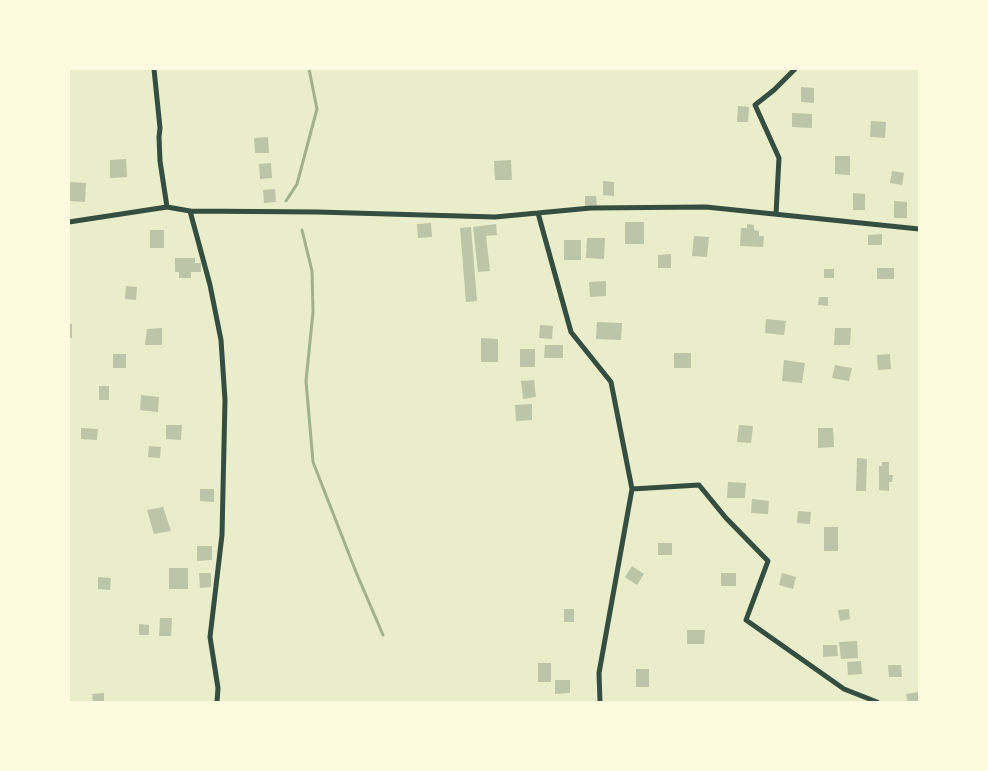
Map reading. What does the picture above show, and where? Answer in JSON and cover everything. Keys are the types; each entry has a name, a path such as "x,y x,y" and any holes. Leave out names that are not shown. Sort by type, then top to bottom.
{"street":[{"path":"154,69 160,128 160,161 168,207"},
{"path":"776,214 778,158 754,105 774,90 795,69"},
{"path":"69,222 168,207 190,211 495,217 591,208 706,207 919,229"},
{"path":"190,211 210,285 221,340 225,400 222,535 210,636 218,688 217,702"},
{"path":"538,213 570,332 611,382 632,489 599,673 600,702"},
{"path":"632,489 699,485 726,518 768,561 746,620 844,689 877,702"}],"building":[{"path":"801,87 814,88 814,103 801,102"},
{"path":"738,106 749,107 748,122 737,122"},
{"path":"792,113 812,114 812,128 792,127"},
{"path":"871,121 886,122 885,138 870,137"},
{"path":"268,137 269,153 255,153 254,138"},
{"path":"835,156 850,156 850,175 835,174"},
{"path":"126,159 127,177 110,178 110,160"},
{"path":"511,160 512,180 495,180 494,161"},
{"path":"271,163 272,178 260,179 259,164"},
{"path":"892,171 904,173 902,185 890,183"},
{"path":"603,181 614,182 614,196 603,195"},
{"path":"69,182 86,183 85,202 69,201"},
{"path":"275,189 276,202 264,203 263,190"},
{"path":"853,193 865,194 865,210 853,210"},
{"path":"585,196 596,196 597,205 585,206"},
{"path":"894,201 907,202 907,218 894,218"},
{"path":"625,222 644,222 644,244 625,244"},
{"path":"431,223 432,237 418,238 417,224"},
{"path":"496,224 497,235 486,236 490,271 478,272 473,227"},
{"path":"747,224 754,225 754,230 759,231 759,236 764,236 763,247 740,246 741,228 747,228"},
{"path":"471,227 477,301 466,302 460,228"},
{"path":"150,230 164,230 164,248 150,248"},
{"path":"882,234 882,245 868,245 868,235"},
{"path":"694,236 709,237 707,257 692,256"},
{"path":"587,238 605,238 604,259 586,258"},
{"path":"564,240 581,240 581,260 564,260"},
{"path":"671,254 671,268 658,268 658,255"},
{"path":"175,258 195,258 195,263 201,263 201,272 191,272 191,278 179,278 179,272 175,272"},
{"path":"877,268 894,268 894,279 877,279"},
{"path":"824,269 834,269 834,278 824,278"},
{"path":"606,281 606,296 590,297 589,282"},
{"path":"126,286 137,287 136,300 125,299"},
{"path":"819,297 828,297 828,306 818,305"},
{"path":"766,319 786,321 784,335 765,333"},
{"path":"597,322 622,323 621,340 596,339"},
{"path":"69,324 72,324 72,338 69,338"},
{"path":"540,325 553,326 552,339 539,338"},
{"path":"162,328 162,345 145,345 147,329"},
{"path":"835,328 851,328 850,345 834,345"},
{"path":"481,338 498,339 498,362 481,362"},
{"path":"545,345 563,345 563,358 544,358"},
{"path":"520,349 535,349 535,367 520,367"},
{"path":"674,353 691,353 691,368 674,368"},
{"path":"113,354 126,354 126,368 113,368"},
{"path":"890,354 891,369 878,370 877,355"},
{"path":"784,360 805,363 802,383 782,381"},
{"path":"835,365 852,368 849,381 832,378"},
{"path":"534,380 536,397 523,399 521,381"},
{"path":"99,386 109,386 109,400 99,400"},
{"path":"141,395 159,397 158,412 140,410"},
{"path":"532,404 532,420 516,421 515,405"},
{"path":"166,425 182,425 181,440 166,439"},
{"path":"739,425 753,426 751,443 737,442"},
{"path":"81,428 98,429 97,440 81,439"},
{"path":"818,428 833,428 834,447 818,448"},
{"path":"149,446 161,447 160,458 148,457"},
{"path":"857,458 867,459 866,491 856,491"},
{"path":"882,462 889,462 889,475 893,475 892,482 889,482 889,491 879,490 879,466 882,466"},
{"path":"728,482 746,483 745,498 727,498"},
{"path":"200,489 214,489 214,502 200,501"},
{"path":"752,499 769,501 768,514 751,513"},
{"path":"163,507 171,531 154,534 147,510"},
{"path":"798,511 811,512 810,524 797,523"},
{"path":"824,527 838,527 838,551 824,551"},
{"path":"658,543 672,543 672,555 658,555"},
{"path":"197,546 212,546 212,560 197,561"},
{"path":"632,566 644,574 637,585 625,577"},
{"path":"169,568 188,568 188,589 169,589"},
{"path":"199,573 211,573 211,587 200,588"},
{"path":"721,573 736,573 736,586 721,586"},
{"path":"782,573 796,577 793,589 779,585"},
{"path":"98,577 111,578 110,590 98,589"},
{"path":"564,609 574,609 574,622 564,622"},
{"path":"849,609 850,619 840,621 838,610"},
{"path":"160,618 172,618 171,636 159,636"},
{"path":"139,624 149,625 149,635 139,635"},
{"path":"687,630 705,630 704,644 687,644"},
{"path":"857,641 858,658 841,659 839,642"},
{"path":"823,645 837,645 838,656 823,657"},
{"path":"861,661 862,674 848,675 847,662"},
{"path":"538,663 551,663 551,682 538,682"},
{"path":"888,665 901,665 902,677 889,677"},
{"path":"636,669 649,669 649,687 636,687"},
{"path":"555,680 570,680 570,693 555,694"},
{"path":"919,692 919,702 908,702 906,694"},
{"path":"104,693 104,702 93,702 92,694"}],"waterway":[{"path":"286,201 297,184 317,109 309,69"},
{"path":"302,230 312,271 313,312 306,381 313,462 383,635"}]}
